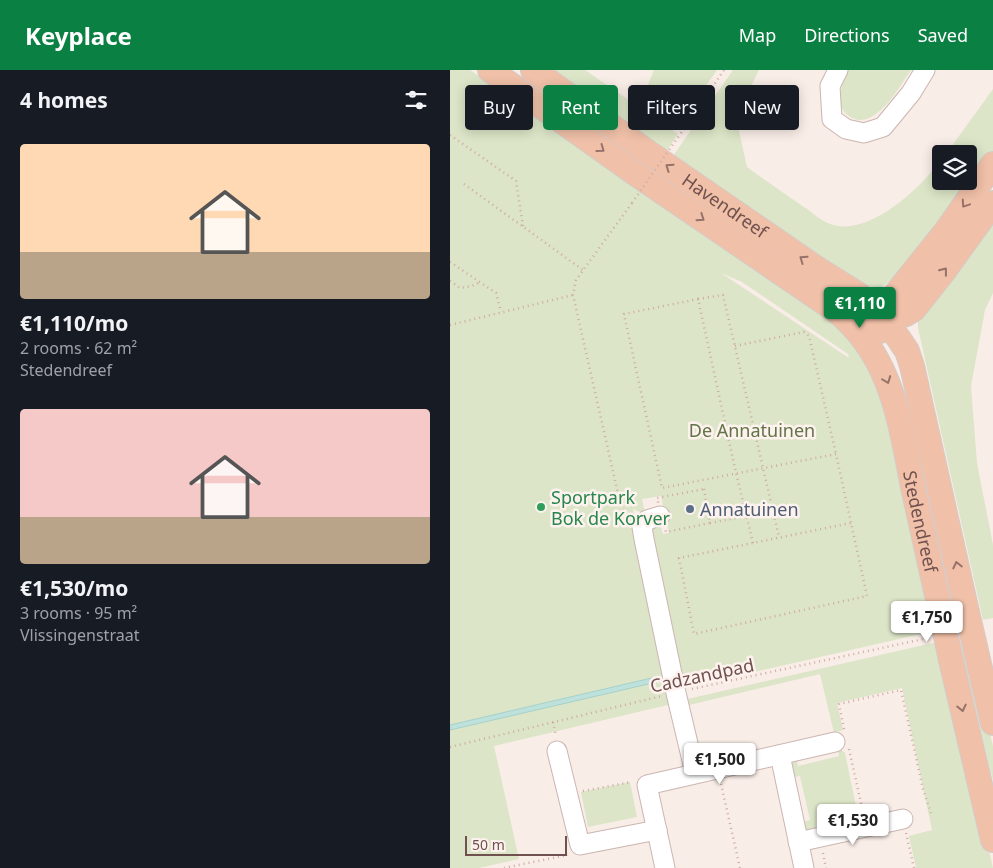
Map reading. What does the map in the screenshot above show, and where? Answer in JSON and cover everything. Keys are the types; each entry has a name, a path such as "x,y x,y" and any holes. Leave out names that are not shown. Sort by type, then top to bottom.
{"main road":[{"name":"Havendreef","path":"490,70 636,174 839,313"},
{"name":"Havendreef","path":"533,70 816,268 859,295 873,307 907,351"},
{"path":"873,352 891,300 948,230 993,164"},
{"path":"839,313 863,320 884,320 899,317 914,309 993,203"},
{"path":"859,295 875,293 904,283"},
{"path":"907,351 914,309"},
{"name":"Stedendreef","path":"839,313 861,334 873,352 895,402 938,627 951,660 993,840"},
{"name":"Stedendreef","path":"907,351 993,723"}],"street":[{"path":"838,70 830,86 832,119 846,129 864,132 883,127 911,93 925,70"},
{"path":"660,516 647,520 642,526 676,692 695,773"},
{"path":"665,868 647,784 843,740"},
{"path":"557,751 580,845 657,830"},
{"path":"780,755 804,868"},
{"path":"798,842 866,826 903,820"}],"path":[{"path":"714,85 724,70"},
{"path":"642,526 625,515 622,507 573,295 576,280 683,130"},
{"path":"450,135 516,181 523,226"},
{"path":"464,184 583,270"},
{"path":"450,262 496,293 501,312"},
{"path":"450,281 460,288 472,286 480,282"},
{"path":"450,324 573,295"},
{"path":"779,538 763,468 735,346 723,295 624,314 662,488 736,473 763,468 836,454"},
{"path":"698,299 753,543"},
{"path":"735,346 804,332 809,336 836,454 851,522 867,596 694,634 679,558 851,522"},
{"path":"710,523 704,489 657,498 660,516 666,532 746,516"},
{"name":"Cadzandpad","path":"450,747 938,627"},
{"path":"866,826 843,740 839,704 901,690 923,789 931,813"},
{"path":"718,768 740,868"},
{"path":"567,795 636,781 647,784"},
{"path":"903,820 914,868"},
{"path":"504,868 573,854 580,845"}],"green space":[{"name":"De Annatuinen","path":"450,70 470,70 492,85 465,85 465,130 533,130 533,113 543,119 543,130 559,130 839,319 889,404 934,631 680,689 648,530 660,524 663,534 669,533 661,496 642,499 645,514 633,509 672,704 494,746 519,859 479,868 450,868","holes":["721,273 742,282 848,354 849,358"]},
{"path":"549,70 585,70 607,85 570,85"},
{"path":"654,70 717,70 706,85 648,85"},
{"path":"733,70 759,70 752,85 725,85 725,130 739,130 747,167 820,219 830,224 845,226 861,224 877,217 907,196 932,171 932,190 966,190 895,278 881,287 863,286 673,156 691,130 715,130 715,96"},
{"path":"848,70 911,70 883,108 871,117 860,120 849,116 842,108 840,102 842,86"},
{"path":"993,89 993,151 977,175 977,145 953,145"},
{"path":"618,93 628,100 628,125 618,118"},
{"path":"635,130 672,130 678,134 666,152"},
{"path":"993,208 993,293 985,310 971,386 977,463 993,545 993,618 983,620 918,328 918,315"},
{"path":"937,642 951,679 993,868 916,868 909,836 932,830 902,688 837,703 843,730 834,733 820,674 685,706 683,700"},
{"path":"971,652 993,746 993,781 974,703 959,653"},
{"path":"837,746 845,753 859,821 804,834 800,823 810,820 800,776 790,778 787,760 796,756 798,766 839,756"},
{"path":"630,782 637,817 588,827 581,792"}],"water":[{"path":"656,677 657,682 450,730 450,725"}],"place":[{"name":"Sportpark Bok de Korver","path":"541,507"},
{"name":"Annatuinen","path":"690,509"}]}
